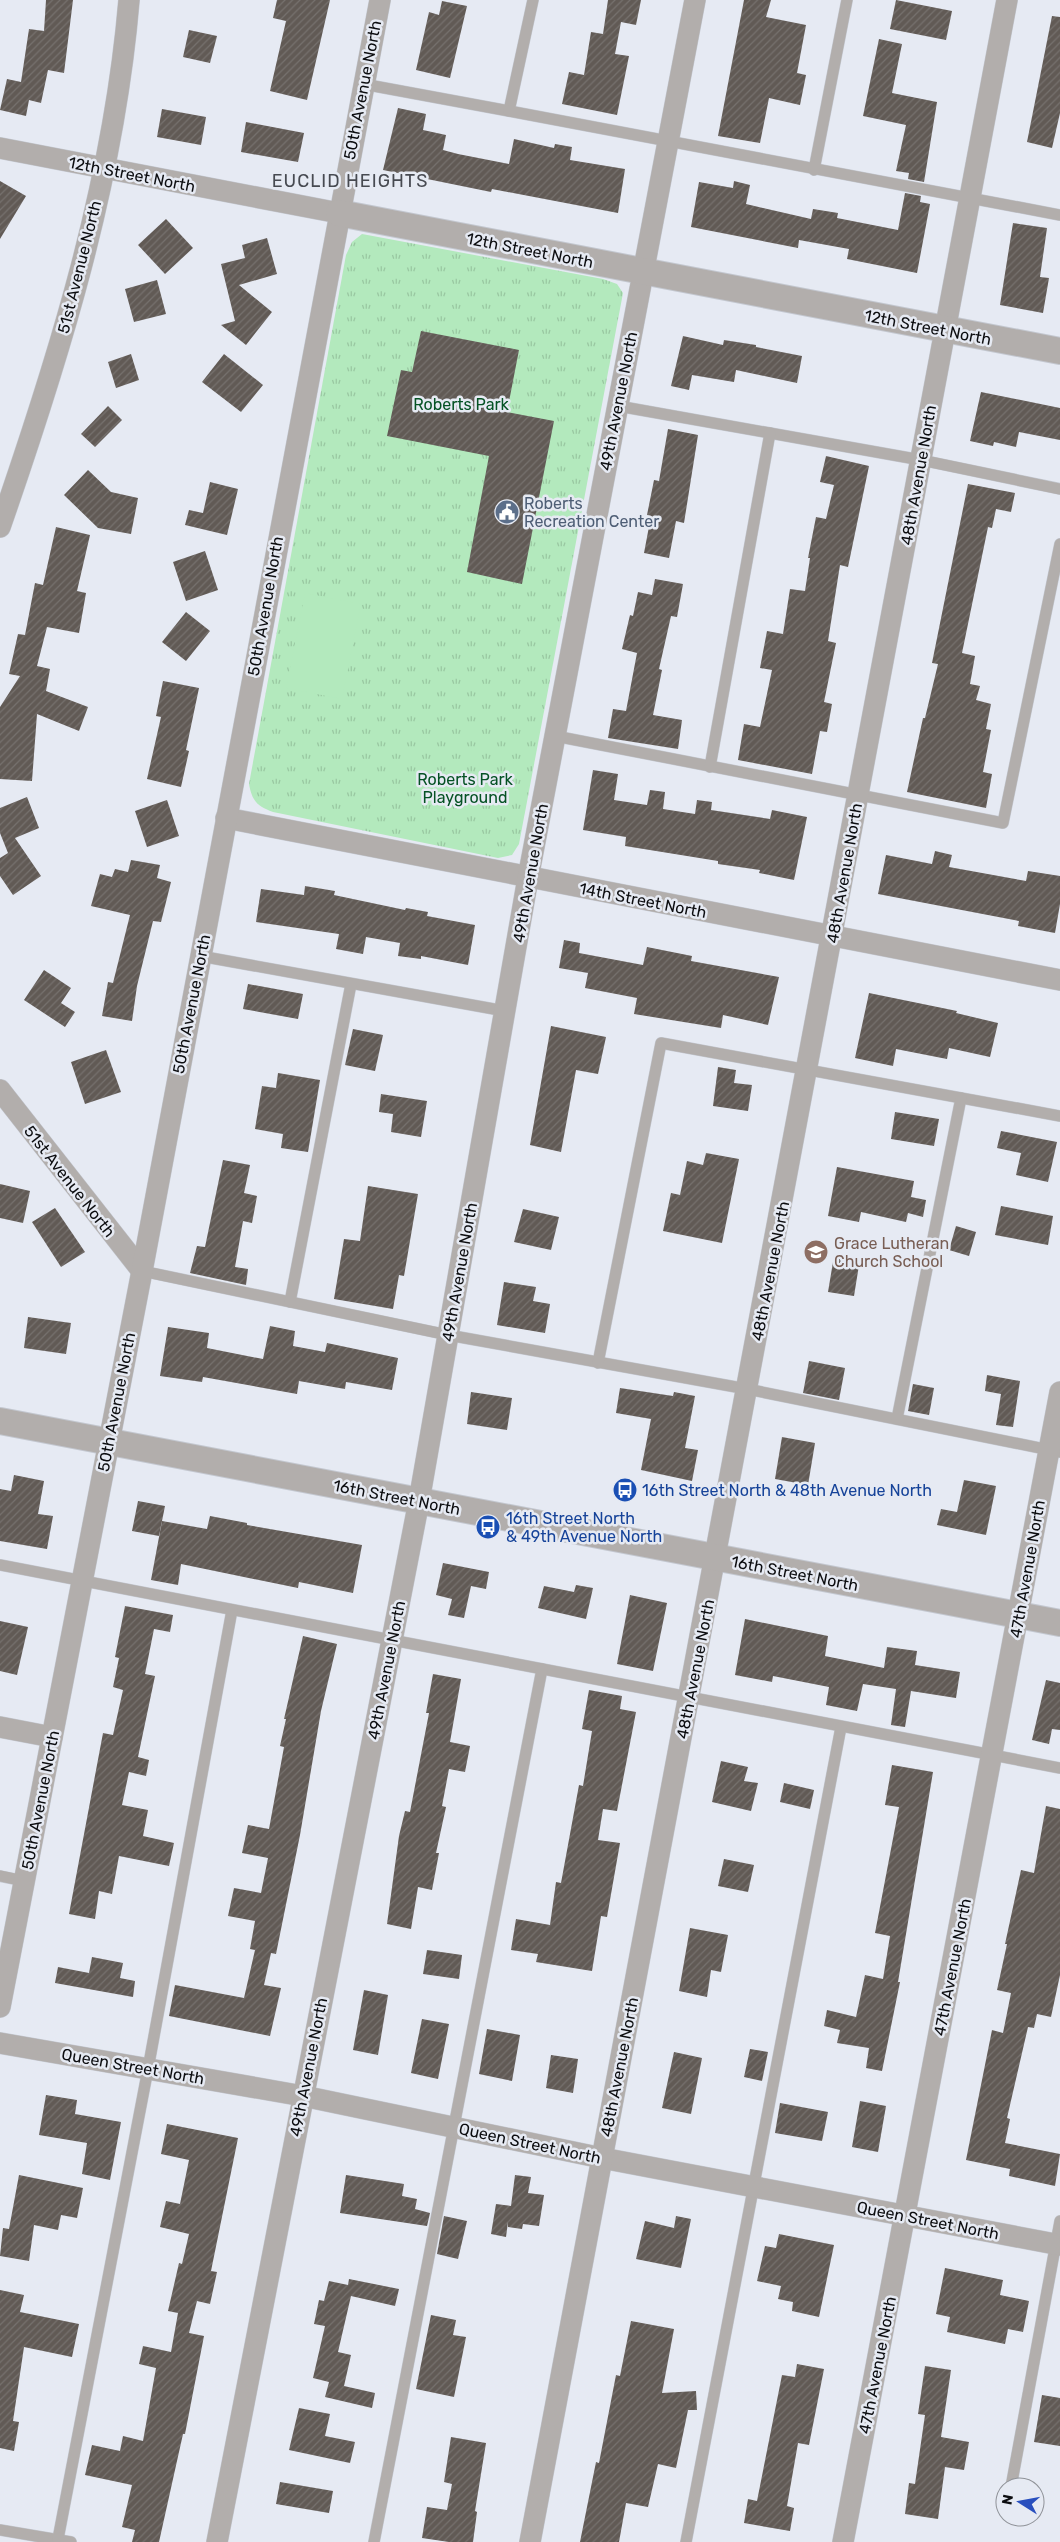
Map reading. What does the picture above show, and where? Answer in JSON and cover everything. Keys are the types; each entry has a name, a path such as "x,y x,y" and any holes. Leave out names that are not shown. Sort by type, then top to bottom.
{"street":[{"name":"51st Avenue North","path":"0,527 54,366 104,168 126,37 129,0"},
{"name":"50th Avenue North","path":"0,2008 142,1271 338,213 380,0"},
{"name":"49th Avenue North","path":"217,2542 419,1501 528,878 695,0"},
{"name":"48th Avenue North","path":"530,2542 1007,0"},
{"name":"12th Street North","path":"0,148 642,273 1060,351"},
{"name":"14th Street North","path":"226,818 1060,980"},
{"name":"51st Avenue North","path":"0,1093 142,1271"},
{"name":"47th Avenue North","path":"843,2542 1019,1616 1055,1451 1060,1392"},
{"name":"16th Street North","path":"0,1421 1060,1624"},
{"path":"0,1727 52,1737"},
{"name":"Queen Street North","path":"0,2043 303,2096 602,2158 1058,2245"}],"lane":[{"path":"510,111 533,0"},
{"path":"814,170 847,0"},
{"path":"363,84 1060,215"},
{"path":"618,406 921,460 1060,489"},
{"path":"710,767 770,433"},
{"path":"555,736 858,797 1003,823 1060,544"},
{"path":"200,956 505,1011"},
{"path":"290,1302 351,984"},
{"path":"598,1363 661,1043 1060,1116"},
{"path":"897,1419 961,1098"},
{"path":"142,1271 448,1336 747,1389 1055,1451"},
{"path":"0,1565 1060,1768"},
{"path":"58,2540 148,2069 232,1610"},
{"path":"374,2542 542,1669"},
{"path":"686,2542 841,1727"},
{"path":"0,1876 24,1881"},
{"path":"1013,2477 1058,2245 1060,2221"},
{"path":"0,2530 71,2542"}],"green space":[{"name":"Roberts Park","path":"362,234 603,279 617,284 623,293 519,844 512,855 498,858 273,812 256,802 250,790 249,784 346,255 352,242"},
{"path":"305,593 361,604 342,699 286,688"}],"building":[{"path":"46,0 73,0 64,73 48,70 41,103 29,100 26,116 0,110 7,79 21,82 29,29 44,31"},
{"path":"277,0 330,0 307,100 270,91 286,21 273,18"},
{"path":"608,0 641,0 636,25 621,22 615,54 629,56 617,115 562,104 569,72 584,75 591,32 603,34"},
{"path":"744,0 771,0 766,17 806,25 797,73 806,75 800,105 769,98 760,143 718,136"},
{"path":"896,0 952,11 946,40 890,29"},
{"path":"442,1 467,6 450,78 416,70 429,12 439,15"},
{"path":"1052,16 1060,17 1060,113 1052,148 1027,142"},
{"path":"189,30 217,36 210,63 183,57"},
{"path":"879,39 902,44 892,93 937,102 924,182 908,179 909,173 896,171 906,125 863,116"},
{"path":"398,108 426,114 423,130 446,135 443,150 509,164 514,139 554,148 555,144 572,147 570,160 625,169 618,213 492,189 491,192 383,170"},
{"path":"162,109 206,117 201,145 157,137"},
{"path":"246,122 304,133 298,162 241,152"},
{"path":"0,181 26,196 0,239"},
{"path":"734,181 750,185 746,204 811,219 813,209 838,213 837,218 898,230 905,193 921,196 920,202 930,204 917,273 847,259 849,249 799,240 798,248 691,227 699,182 733,188"},
{"path":"166,219 193,248 165,274 138,245"},
{"path":"1013,223 1047,228 1040,277 1049,278 1043,313 1000,305"},
{"path":"267,238 277,274 239,285 272,312 246,345 221,325 235,321 221,264 245,258 242,245"},
{"path":"157,280 166,314 134,322 125,289"},
{"name":"Roberts Recreation Center","path":"421,331 519,350 507,412 554,421 522,584 467,572 489,456 387,436 401,370 412,372"},
{"path":"683,336 723,345 724,340 756,345 756,347 802,356 797,383 736,370 734,382 692,375 689,390 671,386"},
{"path":"131,354 139,380 116,388 108,362"},
{"path":"224,354 263,385 241,412 202,382"},
{"path":"981,392 1060,408 1060,440 1019,432 1016,447 994,442 993,446 970,441"},
{"path":"108,406 122,420 95,447 81,434"},
{"path":"668,429 698,435 684,523 676,521 669,558 644,553 651,516 647,515 654,480 659,481"},
{"path":"826,456 869,466 848,567 840,565 828,641 836,643 824,702 832,704 827,732 820,731 812,774 738,760 744,724 760,727 772,670 760,668 767,631 783,634 790,589 805,591 810,558 808,558 816,517 826,519 834,485 820,482"},
{"path":"88,470 111,492 138,498 131,534 98,528 64,495"},
{"path":"210,482 238,489 227,535 185,525 189,510 203,513"},
{"path":"968,484 1015,493 1011,512 996,509 992,528 988,527 962,653 975,656 970,684 980,686 976,700 991,704 986,729 991,730 983,772 992,774 986,808 907,792 923,718 925,718 938,664 932,663"},
{"path":"56,527 90,535 77,591 86,593 79,633 47,627 37,666 50,669 46,691 88,707 79,731 37,714 32,781 0,779 0,707 20,676 9,674 18,634 25,635 35,583 43,585"},
{"path":"205,551 218,590 186,601 173,562"},
{"path":"655,579 683,584 677,617 671,616 659,669 662,670 653,715 682,720 678,749 608,738 613,709 626,711 637,653 622,649 630,615 633,616 638,592 652,595"},
{"path":"186,612 210,631 186,661 162,642"},
{"path":"163,681 199,688 186,750 189,751 181,787 147,779 161,717 156,716"},
{"path":"593,770 618,774 614,800 647,805 650,790 665,792 663,809 695,814 697,800 712,802 711,810 770,819 772,810 807,817 794,880 759,873 760,870 718,864 718,861 625,846 626,837 583,830"},
{"path":"27,797 39,828 15,838 41,876 13,895 0,876 0,858 8,853 0,833 0,808"},
{"path":"167,800 179,836 147,847 135,811"},
{"path":"935,851 952,855 949,867 1026,881 1028,871 1060,876 1060,904 1055,933 1018,926 1019,921 878,894 886,855 932,864"},
{"path":"131,860 160,865 157,878 171,882 161,922 153,921 137,986 132,1021 102,1016 108,982 113,983 130,915 91,906 100,874 112,877 115,869 128,872"},
{"path":"305,886 335,891 334,895 405,910 406,908 428,912 427,916 475,925 468,965 421,956 421,959 398,956 400,943 366,937 363,954 336,949 339,934 256,922 261,889 304,895"},
{"path":"564,940 580,943 579,953 643,965 647,947 692,956 691,961 779,977 768,1025 723,1015 721,1028 634,1014 637,998 585,988 588,973 559,968"},
{"path":"44,970 71,988 61,1003 75,1012 65,1027 24,1000"},
{"path":"248,984 303,994 298,1019 243,1009"},
{"path":"869,993 957,1011 956,1013 998,1023 990,1057 949,1048 947,1059 896,1049 893,1066 855,1058"},
{"path":"551,1026 606,1037 598,1074 576,1070 561,1152 530,1145"},
{"path":"353,1029 383,1035 375,1071 345,1065"},
{"path":"106,1050 121,1092 85,1104 71,1062"},
{"path":"718,1067 736,1070 734,1083 752,1085 748,1111 713,1106"},
{"path":"278,1073 320,1080 308,1152 281,1148 283,1134 255,1129 262,1086 276,1088"},
{"path":"381,1094 427,1101 421,1137 391,1132 393,1114 379,1112"},
{"path":"895,1112 939,1119 934,1146 891,1139"},
{"path":"1001,1131 1057,1142 1048,1182 1016,1175 1021,1153 997,1148"},
{"path":"706,1153 739,1159 722,1243 663,1231 671,1193 680,1195 687,1161 703,1165"},
{"path":"223,1160 250,1165 244,1193 257,1196 252,1223 243,1221 235,1267 248,1269 246,1285 190,1273 197,1246 205,1247"},
{"path":"837,1167 914,1181 911,1197 926,1200 923,1217 908,1213 906,1222 861,1212 859,1222 828,1216"},
{"path":"0,1184 30,1191 23,1223 0,1218"},
{"path":"368,1186 418,1194 404,1276 399,1275 393,1309 334,1299 344,1239 360,1241"},
{"path":"1001,1206 1053,1216 1048,1245 995,1235"},
{"path":"55,1208 85,1252 61,1267 32,1222"},
{"path":"523,1209 559,1217 551,1250 514,1242"},
{"path":"956,1226 976,1232 969,1256 949,1250"},
{"path":"834,1256 860,1259 854,1296 828,1292"},
{"path":"504,1282 536,1287 533,1301 550,1304 545,1333 497,1325"},
{"path":"28,1317 71,1323 66,1354 24,1348"},
{"path":"270,1326 295,1331 293,1346 325,1352 327,1343 398,1358 392,1390 346,1382 345,1389 299,1381 297,1394 203,1377 202,1382 160,1376 168,1327 209,1333 207,1348 263,1359"},
{"path":"809,1361 845,1368 839,1400 803,1393"},
{"path":"987,1375 1020,1381 1013,1427 996,1425 1001,1394 985,1391"},
{"path":"913,1384 934,1388 929,1415 908,1411"},
{"path":"620,1388 673,1396 674,1392 695,1396 685,1448 698,1450 692,1481 641,1470 651,1419 616,1413"},
{"path":"471,1392 512,1398 507,1430 467,1424"},
{"path":"782,1437 815,1443 808,1485 775,1479"},
{"path":"14,1475 44,1481 38,1514 53,1516 47,1549 0,1541 0,1489 11,1491"},
{"path":"964,1480 996,1486 986,1535 937,1525 941,1509 957,1512"},
{"path":"138,1501 165,1506 159,1536 132,1531"},
{"path":"210,1516 247,1523 247,1525 362,1545 353,1593 299,1582 298,1588 181,1564 178,1585 151,1580 162,1521 207,1529"},
{"path":"443,1563 489,1572 486,1589 471,1586 464,1618 448,1615 452,1599 436,1595"},
{"path":"576,1585 593,1588 586,1619 538,1608 544,1586 574,1592"},
{"path":"630,1595 667,1603 653,1671 617,1664"},
{"path":"125,1606 173,1615 170,1632 154,1629 145,1674 155,1676 138,1757 149,1760 146,1776 129,1772 122,1805 148,1810 143,1836 174,1843 169,1866 119,1856 112,1894 99,1891 95,1919 69,1914 103,1733 113,1735 123,1690 113,1687 119,1658 115,1657"},
{"path":"745,1619 828,1636 825,1656 884,1668 887,1647 917,1651 915,1665 960,1672 956,1698 911,1691 905,1727 891,1725 896,1689 863,1684 857,1711 826,1705 829,1687 773,1676 772,1682 735,1675"},
{"path":"0,1621 28,1627 17,1675 0,1671"},
{"path":"303,1636 337,1644 321,1711 300,1835 276,1954 271,1953 264,1985 281,1988 270,2036 169,2016 175,1985 244,1998 255,1950 250,1949 255,1921 228,1916 234,1888 261,1893 268,1858 242,1853 248,1825 269,1829 284,1747 280,1746 286,1719 284,1719"},
{"path":"433,1674 461,1679 450,1742 470,1746 465,1772 449,1769 442,1806 446,1807 436,1853 439,1853 432,1890 418,1887 411,1929 387,1924 399,1836 405,1811 410,1812 429,1713 426,1713"},
{"path":"1046,1680 1060,1683 1060,1730 1052,1729 1049,1744 1032,1740"},
{"path":"589,1690 622,1696 620,1709 636,1712 617,1811 603,1809 598,1840 620,1843 607,1917 601,1916 592,1971 536,1962 538,1954 511,1950 516,1919 550,1925 556,1882 561,1883 579,1785 583,1786 592,1731 582,1729"},
{"path":"721,1761 748,1767 744,1781 758,1783 751,1811 712,1802"},
{"path":"892,1765 933,1772 898,1982 900,1982 882,2071 866,2068 869,2048 837,2043 840,2030 824,2026 827,2010 856,2017 865,1975 883,1979 890,1936 875,1933 899,1807 885,1805"},
{"path":"784,1783 814,1790 810,1809 780,1802"},
{"path":"1046,1806 1060,1809 1060,1975 1051,2017 1037,2014 1034,2028 1028,2027 1007,2118 1010,2119 1005,2143 1060,2154 1055,2186 1009,2176 1010,2169 966,2160 992,2030 1003,2033 1011,1993 997,1990 1021,1870 1034,1873"},
{"path":"724,1859 754,1865 748,1892 718,1886"},
{"path":"690,1928 728,1935 721,1972 711,1970 707,1997 679,1991"},
{"path":"427,1950 462,1955 459,1979 423,1974"},
{"path":"92,1957 123,1963 120,1978 135,1981 133,1997 55,1983 58,1967 89,1973"},
{"path":"364,1990 388,1995 378,2055 353,2050"},
{"path":"422,2019 449,2024 438,2079 411,2073"},
{"path":"487,2029 520,2035 512,2081 479,2074"},
{"path":"750,2049 768,2052 762,2081 744,2077"},
{"path":"674,2052 702,2058 691,2114 662,2108"},
{"path":"551,2055 578,2059 573,2093 546,2088"},
{"path":"46,2095 77,2100 75,2114 121,2122 110,2180 82,2174 87,2143 39,2135"},
{"path":"860,2101 886,2106 878,2152 852,2147"},
{"path":"780,2103 828,2112 822,2141 775,2133"},
{"path":"167,2124 238,2138 211,2271 217,2272 210,2304 197,2301 189,2333 204,2336 185,2434 183,2434 159,2542 132,2542 135,2530 122,2527 132,2485 85,2475 92,2445 120,2451 123,2436 143,2441 156,2368 139,2364 143,2346 171,2352 178,2313 168,2311 179,2263 182,2264 189,2234 160,2227 166,2201 180,2204 189,2160 161,2154"},
{"path":"19,2175 83,2188 77,2218 61,2215 58,2230 34,2225 29,2261 0,2256 3,2228 9,2229"},
{"path":"346,2175 404,2184 402,2196 417,2199 415,2209 430,2213 427,2226 340,2213"},
{"path":"515,2175 531,2177 528,2193 544,2195 539,2226 523,2224 522,2229 508,2227 508,2222 506,2237 491,2234 496,2204 511,2206"},
{"path":"444,2216 467,2221 458,2259 437,2254"},
{"path":"676,2216 691,2219 681,2268 636,2259 645,2221 674,2228"},
{"path":"779,2234 834,2245 819,2317 792,2311 793,2302 778,2299 781,2286 757,2281 765,2246 776,2248"},
{"path":"945,2268 1003,2280 1000,2295 1029,2301 1023,2332 1008,2329 1005,2344 947,2332 950,2317 936,2314"},
{"path":"349,2279 399,2289 395,2306 351,2296 338,2352 351,2355 344,2386 375,2393 372,2408 325,2397 329,2382 313,2378 325,2326 314,2324 319,2300 324,2301 329,2281 348,2285"},
{"path":"0,2290 24,2295 20,2312 79,2324 72,2357 24,2347 13,2421 19,2422 14,2451 0,2448"},
{"path":"431,2315 456,2320 453,2335 466,2337 454,2397 416,2389"},
{"path":"631,2321 674,2329 662,2393 696,2391 697,2410 688,2410 676,2468 658,2464 648,2507 626,2503 619,2542 580,2542 596,2462 599,2463 616,2375 620,2376"},
{"path":"797,2364 824,2369 809,2445 798,2443 787,2506 794,2508 790,2531 744,2523 748,2499 757,2501 782,2375 795,2377"},
{"path":"925,2366 951,2370 941,2437 969,2442 964,2470 945,2467 938,2519 905,2514 909,2483 915,2484 925,2415 918,2414"},
{"path":"1042,2395 1060,2398 1060,2446 1034,2442"},
{"path":"299,2408 330,2414 325,2436 355,2442 350,2463 289,2450"},
{"path":"451,2437 486,2443 475,2511 477,2512 473,2542 449,2542 422,2538 427,2507 447,2510 452,2484 444,2482"},
{"path":"280,2482 333,2491 329,2513 276,2504"}],"place":[{"name":"Roberts Recreation Center","path":"507,512"},
{"name":"Grace Lutheran Church School","path":"816,1252"},
{"name":"16th Street North & 48th Avenue North","path":"625,1490"},
{"name":"16th Street North & 49th Avenue North","path":"488,1527"}],"district":[{"name":"EUCLID HEIGHTS","path":"350,181"}],"park label":[{"name":"Roberts Park Playground","path":"465,788"}]}
